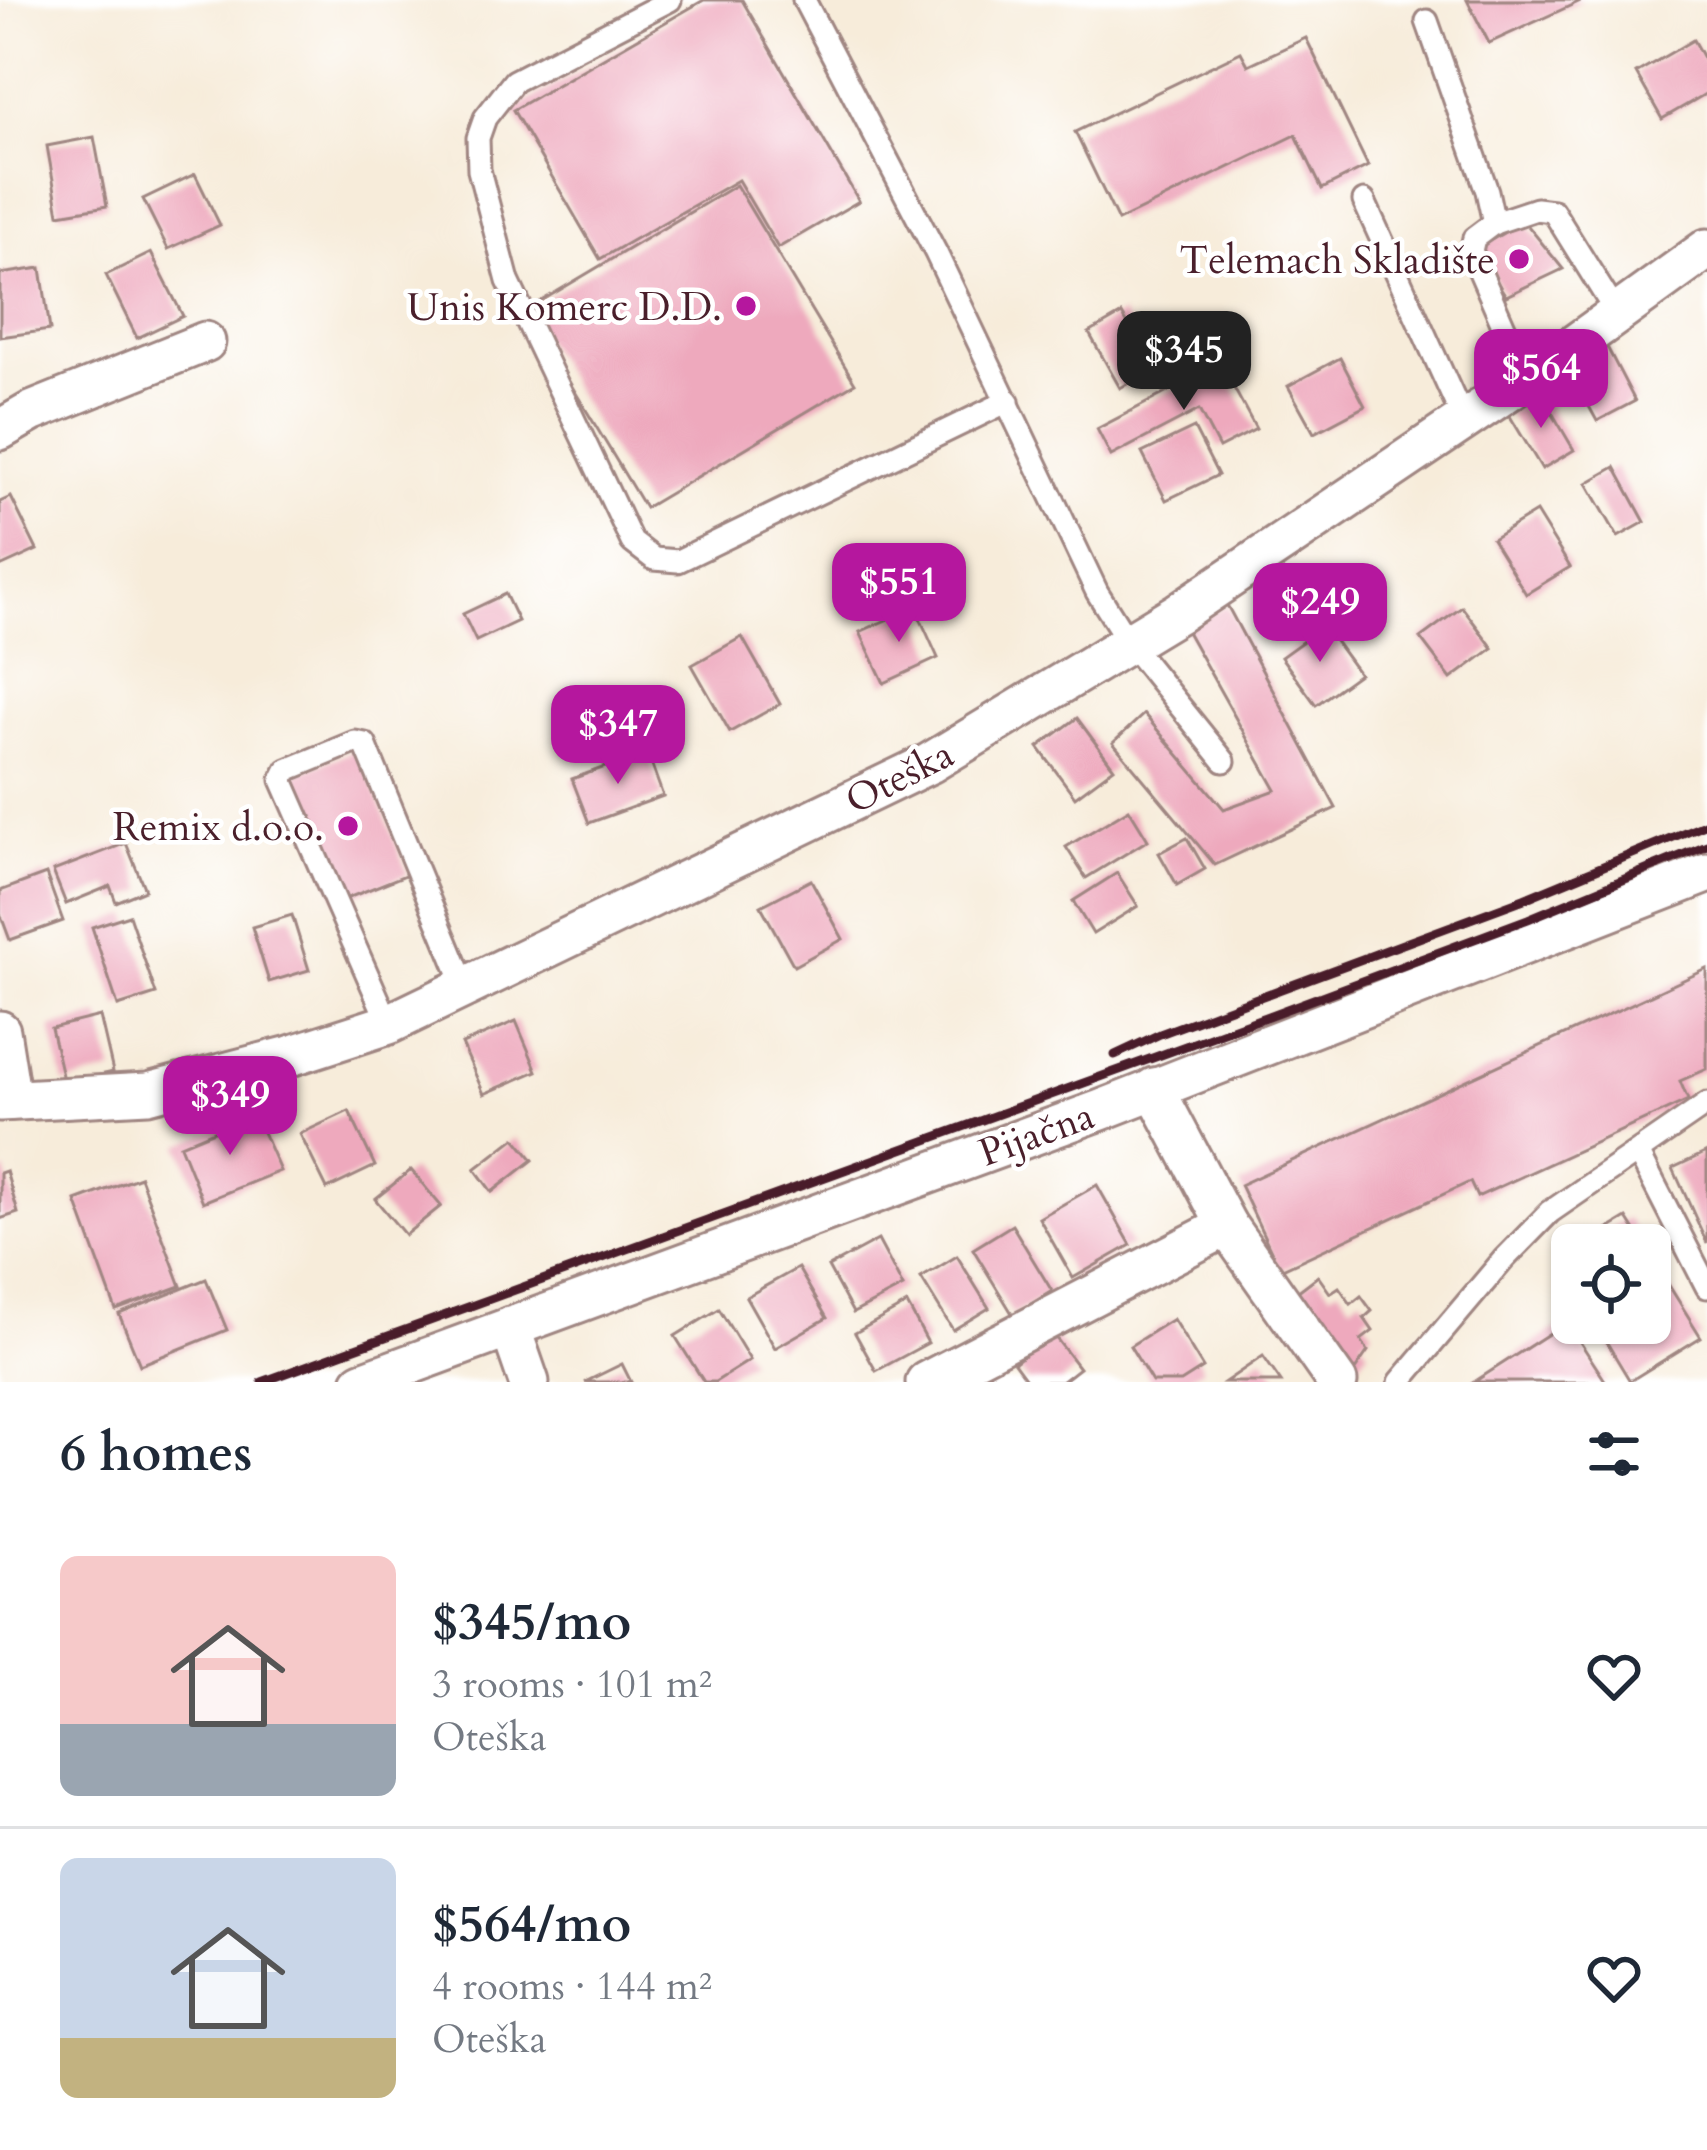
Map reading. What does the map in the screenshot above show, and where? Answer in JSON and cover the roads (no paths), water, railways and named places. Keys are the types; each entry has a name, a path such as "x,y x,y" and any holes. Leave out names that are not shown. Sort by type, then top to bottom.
{"street":[{"name":"Oteška","path":"6,1100 148,1093 389,1024 931,763 1129,643 1532,375 1707,249"},
{"path":"0,430 31,412 206,342"},
{"name":"Pijačna","path":"375,1380 1154,1088 1707,873"},
{"path":"0,1031 6,1100"},
{"path":"1154,1088 1227,1226 1337,1382"},
{"path":"926,1382 1227,1226"},
{"path":"510,1327 529,1382"}],"lane":[{"path":"670,0 514,81 496,100 478,138 479,170 508,281 632,542 654,559 678,561 1008,400"},
{"path":"804,0 1008,400 1097,592 1129,643 1225,761"},
{"path":"1427,21 1487,191 1494,224"},
{"path":"1364,201 1464,421"},
{"path":"1532,375 1512,345 1471,250 1474,238 1494,224 1536,209 1553,211 1617,314"},
{"path":"389,1024 282,780 287,770 355,742 365,745 465,987"},
{"path":"1400,1382 1550,1212 1707,1104"},
{"path":"1639,1154 1707,1287"}],"railway":[{"path":"1115,1055 1524,899 1707,823"},
{"path":"262,1382 1268,1016 1528,919 1707,845"}],"place":[{"name":"Telemach Skladište","path":"1519,259"},
{"name":"Unis Komerc D.D.","path":"746,306"},
{"name":"Remix d.o.o.","path":"348,826"}]}
